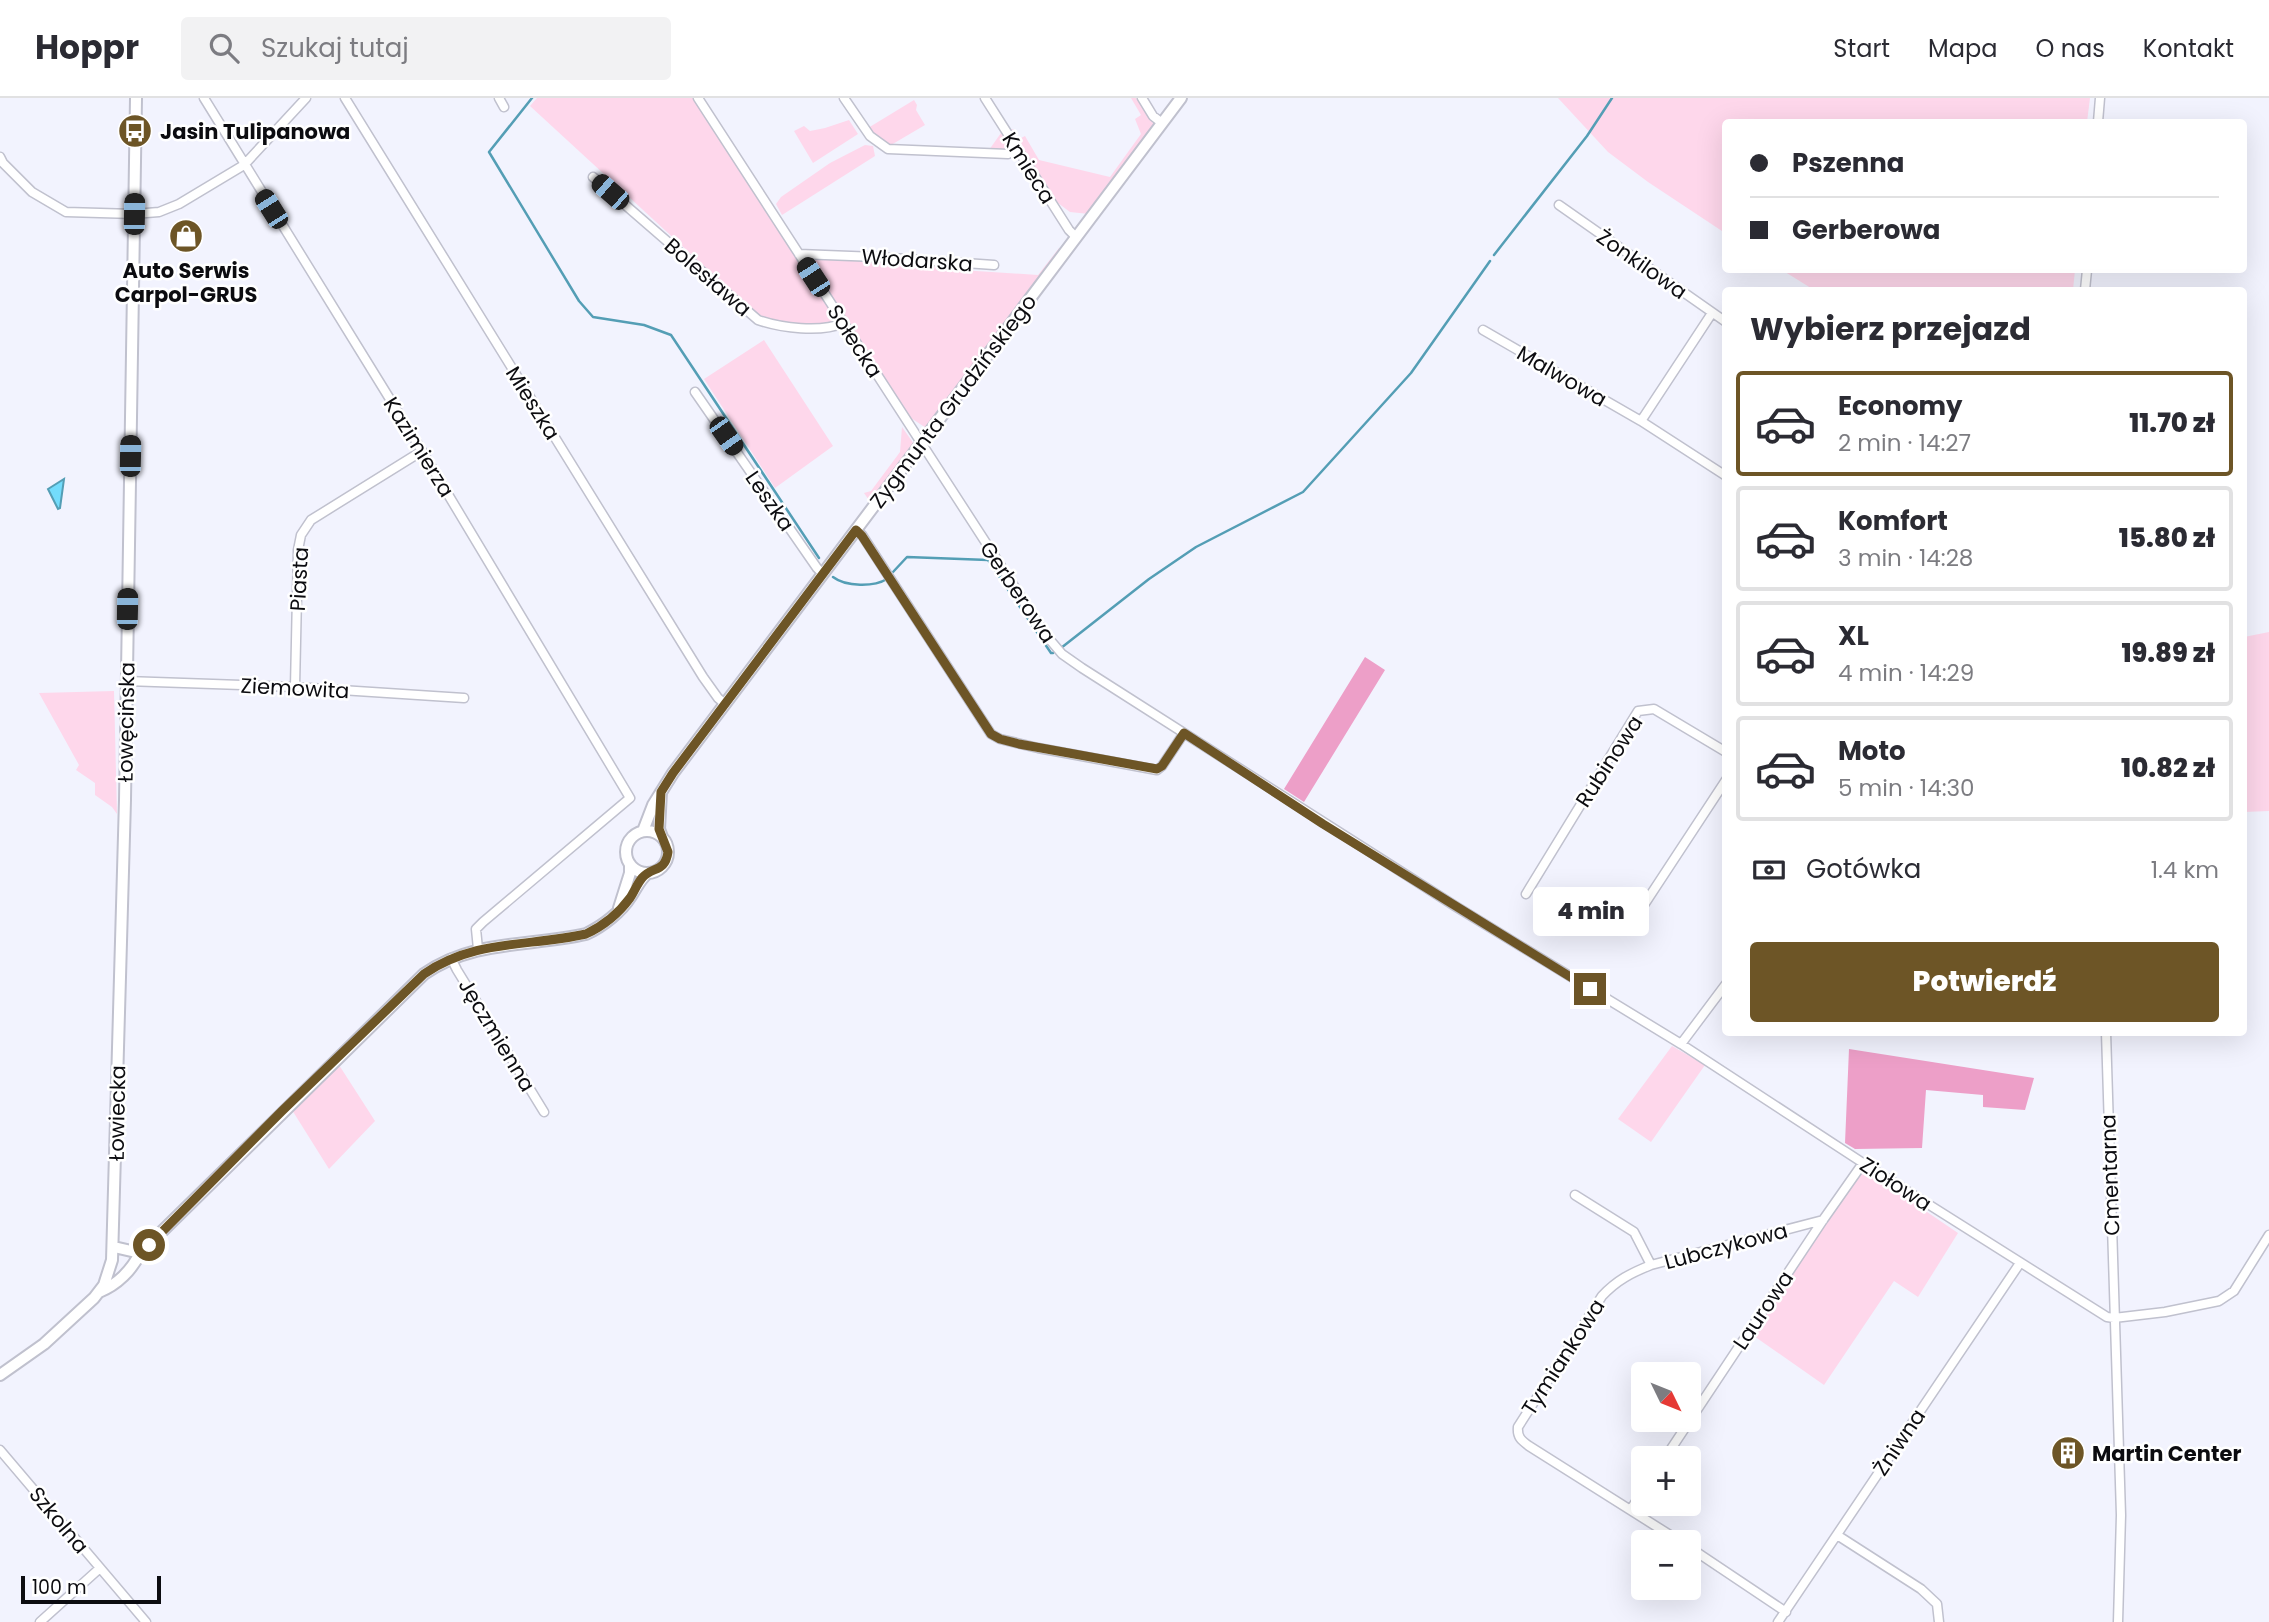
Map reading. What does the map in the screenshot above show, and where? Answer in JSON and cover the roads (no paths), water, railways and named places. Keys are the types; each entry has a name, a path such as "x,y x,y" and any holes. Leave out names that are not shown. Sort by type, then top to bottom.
{"street":[{"name":"Łowęcińska","path":"125,800 136,98"},
{"name":"Kazimierza","path":"204,98 422,451 630,798 482,922 477,929 478,949"},
{"path":"0,157 32,192 66,212 159,212 171,208 244,165 306,98"},
{"name":"Mieszka","path":"345,98 703,677 725,704"},
{"path":"499,98 504,107"},
{"name":"Sołecka","path":"698,98 921,443"},
{"path":"844,98 870,136 888,149 1008,155 1017,149"},
{"name":"Kmieca","path":"985,98 1076,237"},
{"path":"1142,98 1153,116 1162,123"},
{"name":"Zygmunta Grudzińskiego","path":"643,831 661,792 725,704 1181,98"},
{"path":"2098,119 2100,98"},
{"name":"Bolesława","path":"593,177 758,320 825,330 843,324"},
{"name":"Żonkilowa","path":"1559,205 1722,319"},
{"name":"Włodarska","path":"799,254 994,265"},
{"path":"1641,421 1712,313"},
{"name":"Malwowa","path":"1483,330 1641,421 1722,473"},
{"name":"Leszka","path":"695,392 823,574"},
{"name":"Gerberowa","path":"921,443 1054,646 1082,668 1444,899 1681,1044"},
{"name":"Piasta","path":"295,687 298,550 301,535 312,520 422,451"},
{"path":"856,530 888,574 991,734 1000,739 1038,748 1157,769 1162,766 1184,733"},
{"name":"Ziemowita","path":"126,681 295,687 464,698"},
{"name":"Rubinowa","path":"1526,894 1638,711 1654,709 1722,750"},
{"path":"1638,914 1722,786"},
{"path":"99,1292 111,1287 424,974 452,958 478,949 586,934 597,929 618,911 642,878 659,869 666,859 667,848 659,829 661,792"},
{"name":"Łowiecka","path":"0,1375 44,1344 99,1292 108,1278 112,1260 125,800"},
{"path":"618,911 630,873 626,855 627,844 633,835 643,831 662,837"},
{"path":"630,864 638,871 648,873"},
{"name":"Jęczmienna","path":"452,958 544,1112"},
{"path":"1681,1044 1722,989"},
{"name":"Cmentarna","path":"2106,1036 2121,1515 2118,1622"},
{"name":"Ziołowa","path":"1681,1044 2020,1263 2107,1317 2114,1318"},
{"name":"Laurowa","path":"1673,1446 1863,1163"},
{"name":"Lubczykowa","path":"1575,1195 1634,1232 1651,1265 1823,1220"},
{"path":"2114,1318 2165,1312 2226,1298 2234,1291 2269,1235"},
{"path":"114,1247 138,1258"},
{"path":"112,1260 121,1263 138,1258"},
{"name":"Żniwna","path":"1778,1622 2020,1263"},
{"name":"Tymiankowa","path":"1631,1509 1529,1446 1520,1440 1517,1434 1518,1427 1602,1296 1629,1274 1651,1265"},
{"name":"Szkolna","path":"0,1450 146,1622"},
{"path":"1642,1516 1663,1530"},
{"path":"1837,1535 1921,1589 1937,1604 1939,1622"},
{"path":"1701,1555 1786,1612"},
{"path":"40,1622 100,1568"}],"water":[{"path":"64,479 60,508 58,509 48,489"}],"waterway":[{"path":"532,98 489,152 579,301 593,317 644,325 671,335 819,558"},
{"path":"1494,255 1587,136 1612,98"},
{"path":"1061,648 1149,579 1196,547 1303,492 1411,373 1490,261"},
{"path":"893,572 907,557 988,560 1053,653"},
{"path":"833,577 845,583 860,585 887,579"}],"place":[{"name":"Jasin Tulipanowa","path":"135,131"},
{"name":"Auto Serwis Carpol-GRUS","path":"186,236"},
{"name":"Martin Center","path":"2068,1453"}]}
